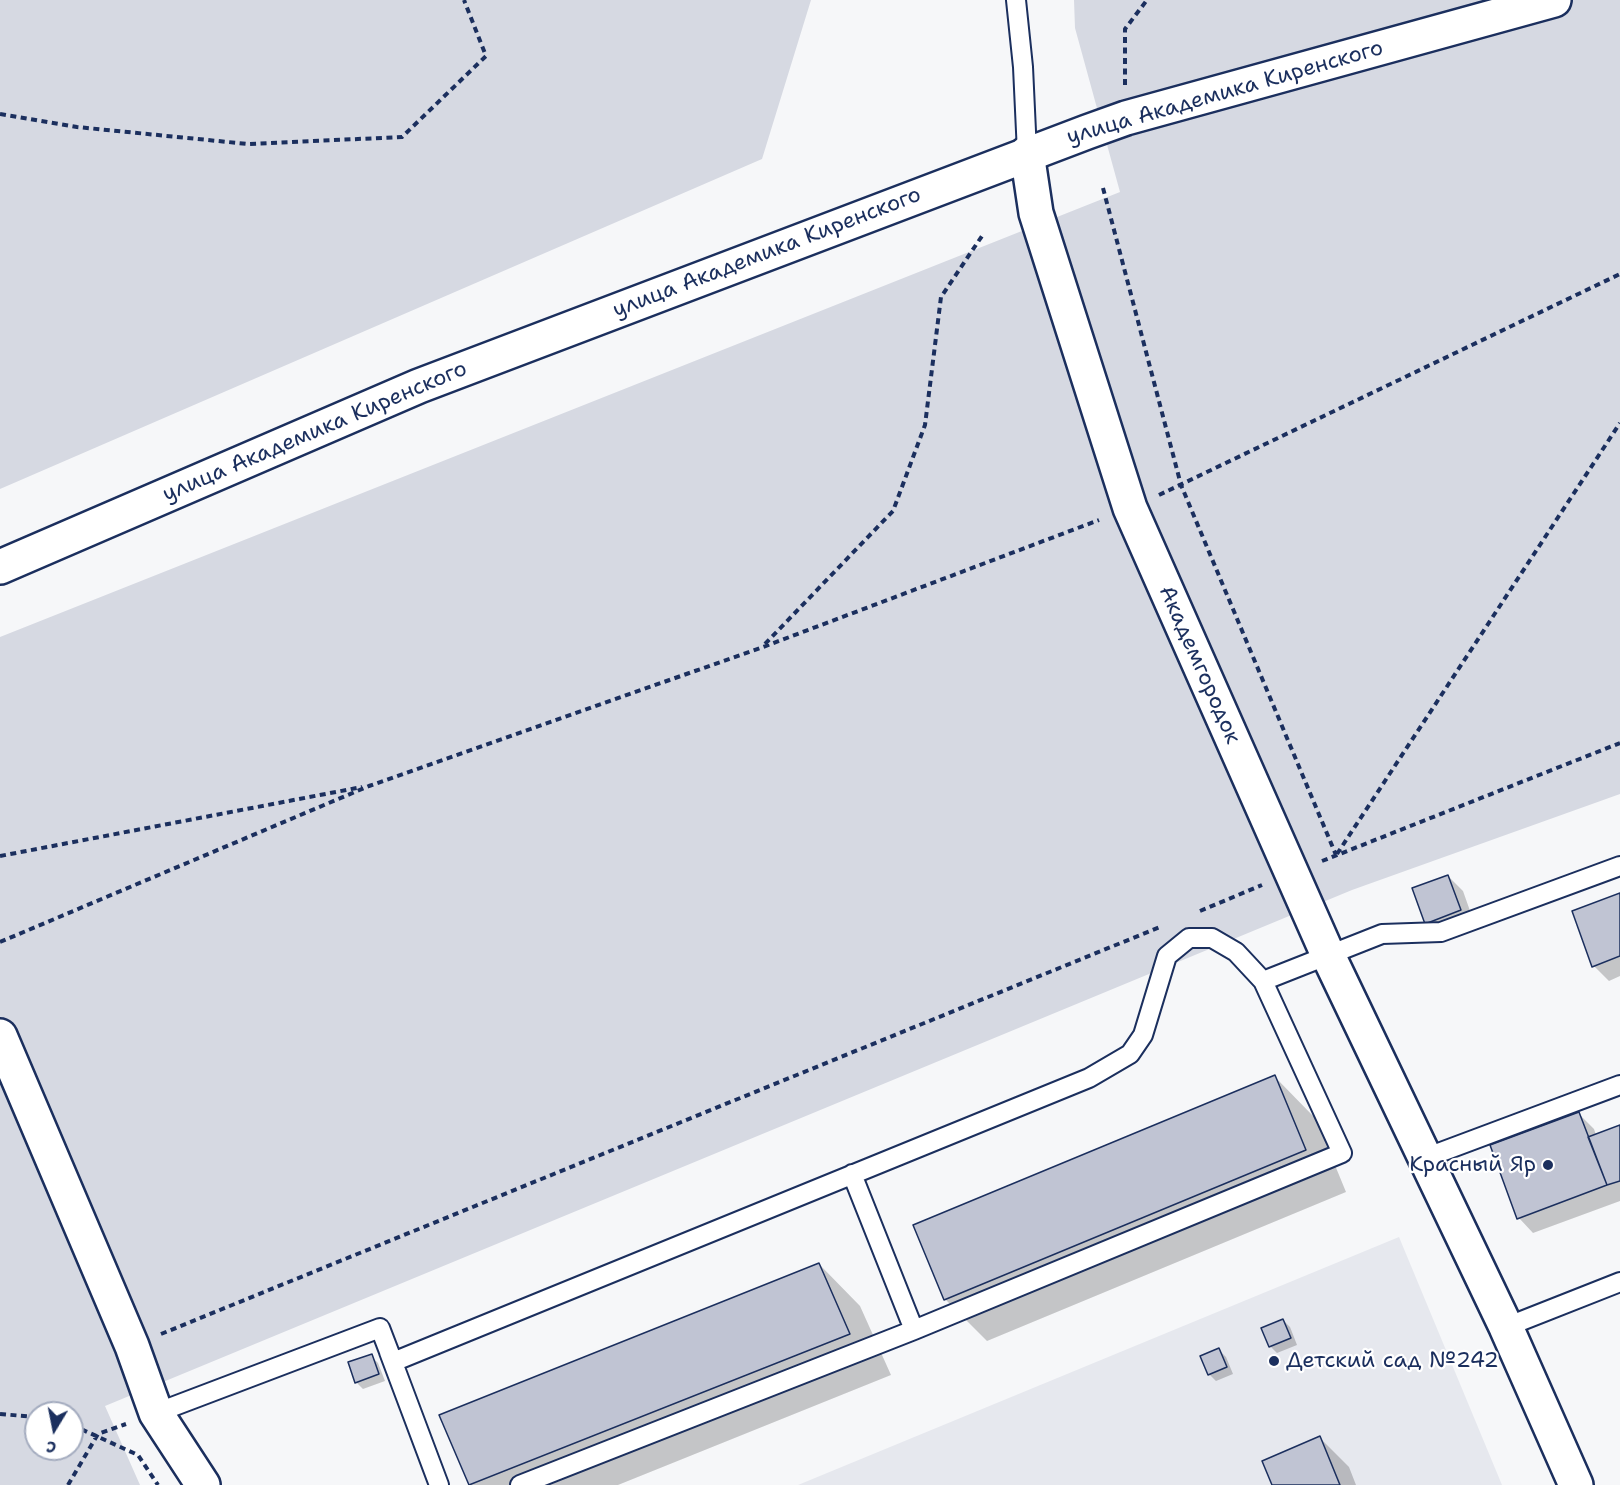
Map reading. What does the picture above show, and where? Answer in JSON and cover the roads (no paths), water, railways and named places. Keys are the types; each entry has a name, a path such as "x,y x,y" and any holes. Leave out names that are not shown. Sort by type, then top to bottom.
{"street":[{"name":"улица Академика Киренского","path":"0,567 419,386 1027,153 1126,118 1554,0"},
{"name":"Академгородок","path":"1027,153 1036,213 1130,508 1328,955 1506,1327 1576,1485"},
{"path":"0,1035 132,1346 156,1413 203,1485"}],"lane":[{"path":"1016,0 1023,67 1027,153"},
{"path":"1263,981 1382,934 1441,932 1620,866"},
{"path":"393,1362 1089,1078 1130,1054 1143,1035 1167,956 1189,938 1212,938 1236,952 1263,981 1342,1153 914,1330 520,1485"},
{"path":"1425,1158 1620,1085"},
{"path":"852,1174 914,1330"},
{"path":"1506,1327 1620,1282"},
{"path":"156,1413 381,1328 439,1485"}],"place":[{"name":"Красный Яр","path":"1548,1165"},
{"name":"Детский сад №242","path":"1274,1361"}]}
